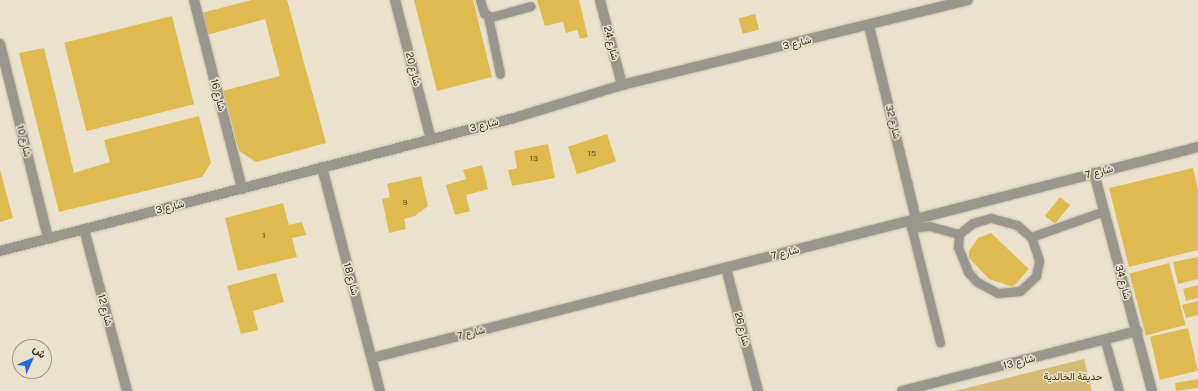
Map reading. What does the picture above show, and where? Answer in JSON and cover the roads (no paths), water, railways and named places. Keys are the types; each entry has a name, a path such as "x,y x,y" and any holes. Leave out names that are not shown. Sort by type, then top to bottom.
{"street":[{"name":"شارع 16","path":"194,0 242,189"},
{"name":"شارع 20","path":"395,0 431,139"},
{"name":"شارع 24","path":"600,0 622,86"},
{"name":"شارع 3","path":"0,251 514,118 622,86 869,26 968,0"},
{"name":"شارع 32","path":"869,26 912,222"},
{"name":"شارع 10","path":"0,44 48,238"},
{"name":"شارع 7","path":"372,358 912,222 1198,147"},
{"name":"شارع 18","path":"322,167 380,391"},
{"name":"شارع 34","path":"1094,174 1152,391"},
{"name":"شارع 12","path":"84,229 127,391"},
{"name":"شارع 26","path":"726,268 758,391"},
{"name":"شارع 13","path":"902,391 1105,341 1136,331"}],"lane":[{"path":"480,0 488,16 500,74"},
{"path":"488,16 495,18 531,6"},
{"path":"1031,236 1104,211"},
{"path":"991,218 1017,224 1031,236 1039,260 1036,276 1029,284 1010,294 988,289 968,272 960,254 959,234 973,223 991,218"},
{"path":"940,342 912,222 959,234"},
{"path":"1105,341 1119,391"}],"park label":[{"name":"حديقة الخالدية","path":"1073,377"}]}
